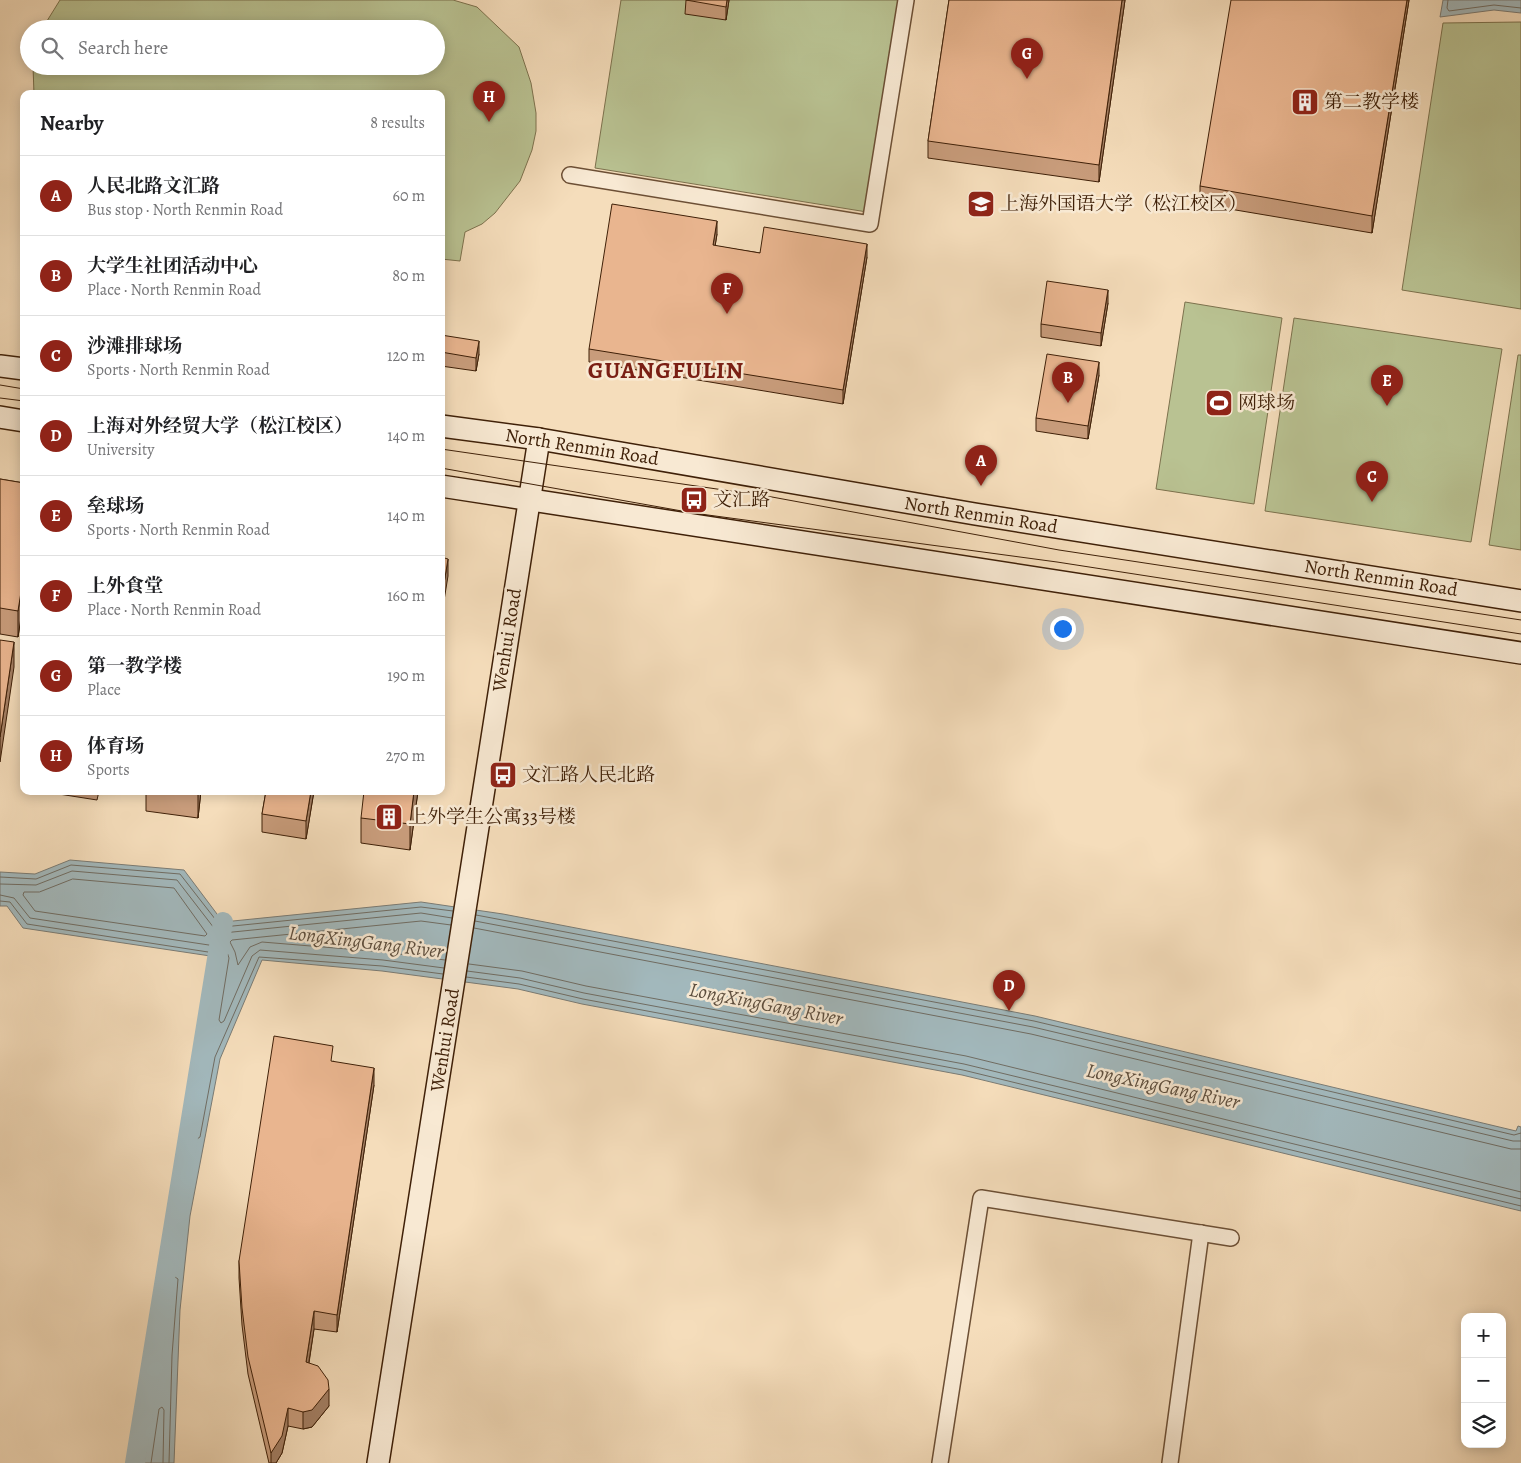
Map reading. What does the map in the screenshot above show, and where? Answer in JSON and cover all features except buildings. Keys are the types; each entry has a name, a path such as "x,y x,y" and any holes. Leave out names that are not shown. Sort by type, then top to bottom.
{"main road":[{"path":"0,366 20,368"},
{"path":"0,417 20,420"},
{"name":"North Renmin Road","path":"445,427 539,439 975,514 1521,600"},
{"name":"Wenhui Road","path":"378,1463 539,439"},
{"path":"445,487 1521,653"}],"street":[{"path":"570,175 870,224 906,0"},
{"path":"940,1463 981,1198 1231,1238"},
{"path":"1170,1463 1202,1233"}],"green space":[{"path":"60,0 453,0 477,7 519,47 531,83 536,113 536,131 532,150 520,181 495,213 482,224 465,232 460,261 445,259 445,90 34,90 33,75 445,75 445,20 48,20"},
{"path":"621,0 902,0 867,212 595,168"},
{"path":"1521,22 1521,309 1402,290 1443,23"},
{"name":"网球场","path":"1185,302 1282,318 1254,504 1156,489"},
{"path":"1294,318 1502,349 1471,542 1265,511"},
{"path":"1518,355 1521,355 1521,550 1489,545"}],"water":[{"path":"1443,0 1521,0 1521,13 1494,10 1440,17"},
{"name":"LongXingGang River","path":"70,860 184,870 223,922 421,902 503,914 1035,1016 1516,1131 1518,1126 1521,1127 1521,1211 962,1075 582,1004 518,989 382,971 262,960 220,1059 190,1216 180,1310 174,1463 139,1463 217,957 23,928 7,906 0,906 0,872 35,874"}],"waterway":[{"path":"135,1463 223,922"}],"tram line":[{"path":"0,385 20,388"},
{"path":"0,398 20,400"},
{"path":"445,450 772,497 1059,550 1521,620"},
{"path":"445,469 693,513 1057,562 1521,634"}],"place":[{"name":"第一教学楼","path":"1027,79"},
{"name":"第二教学楼","path":"1305,102"},
{"name":"体育场","path":"489,122"},
{"name":"上海外国语大学（松江校区）","path":"981,204"},
{"name":"上外食堂","path":"727,314"},
{"name":"大学生社团活动中心","path":"1068,403"},
{"name":"网球场","path":"1219,403"},
{"name":"垒球场","path":"1387,406"},
{"name":"人民北路文汇路","path":"981,486"},
{"name":"文汇路","path":"694,500"},
{"name":"沙滩排球场","path":"1372,502"},
{"name":"文汇路人民北路","path":"503,775"},
{"name":"上外学生公寓33号楼","path":"389,817"},
{"name":"上海对外经贸大学（松江校区）","path":"1009,1011"}],"district":[{"name":"GUANGFULIN","path":"666,370"}]}
